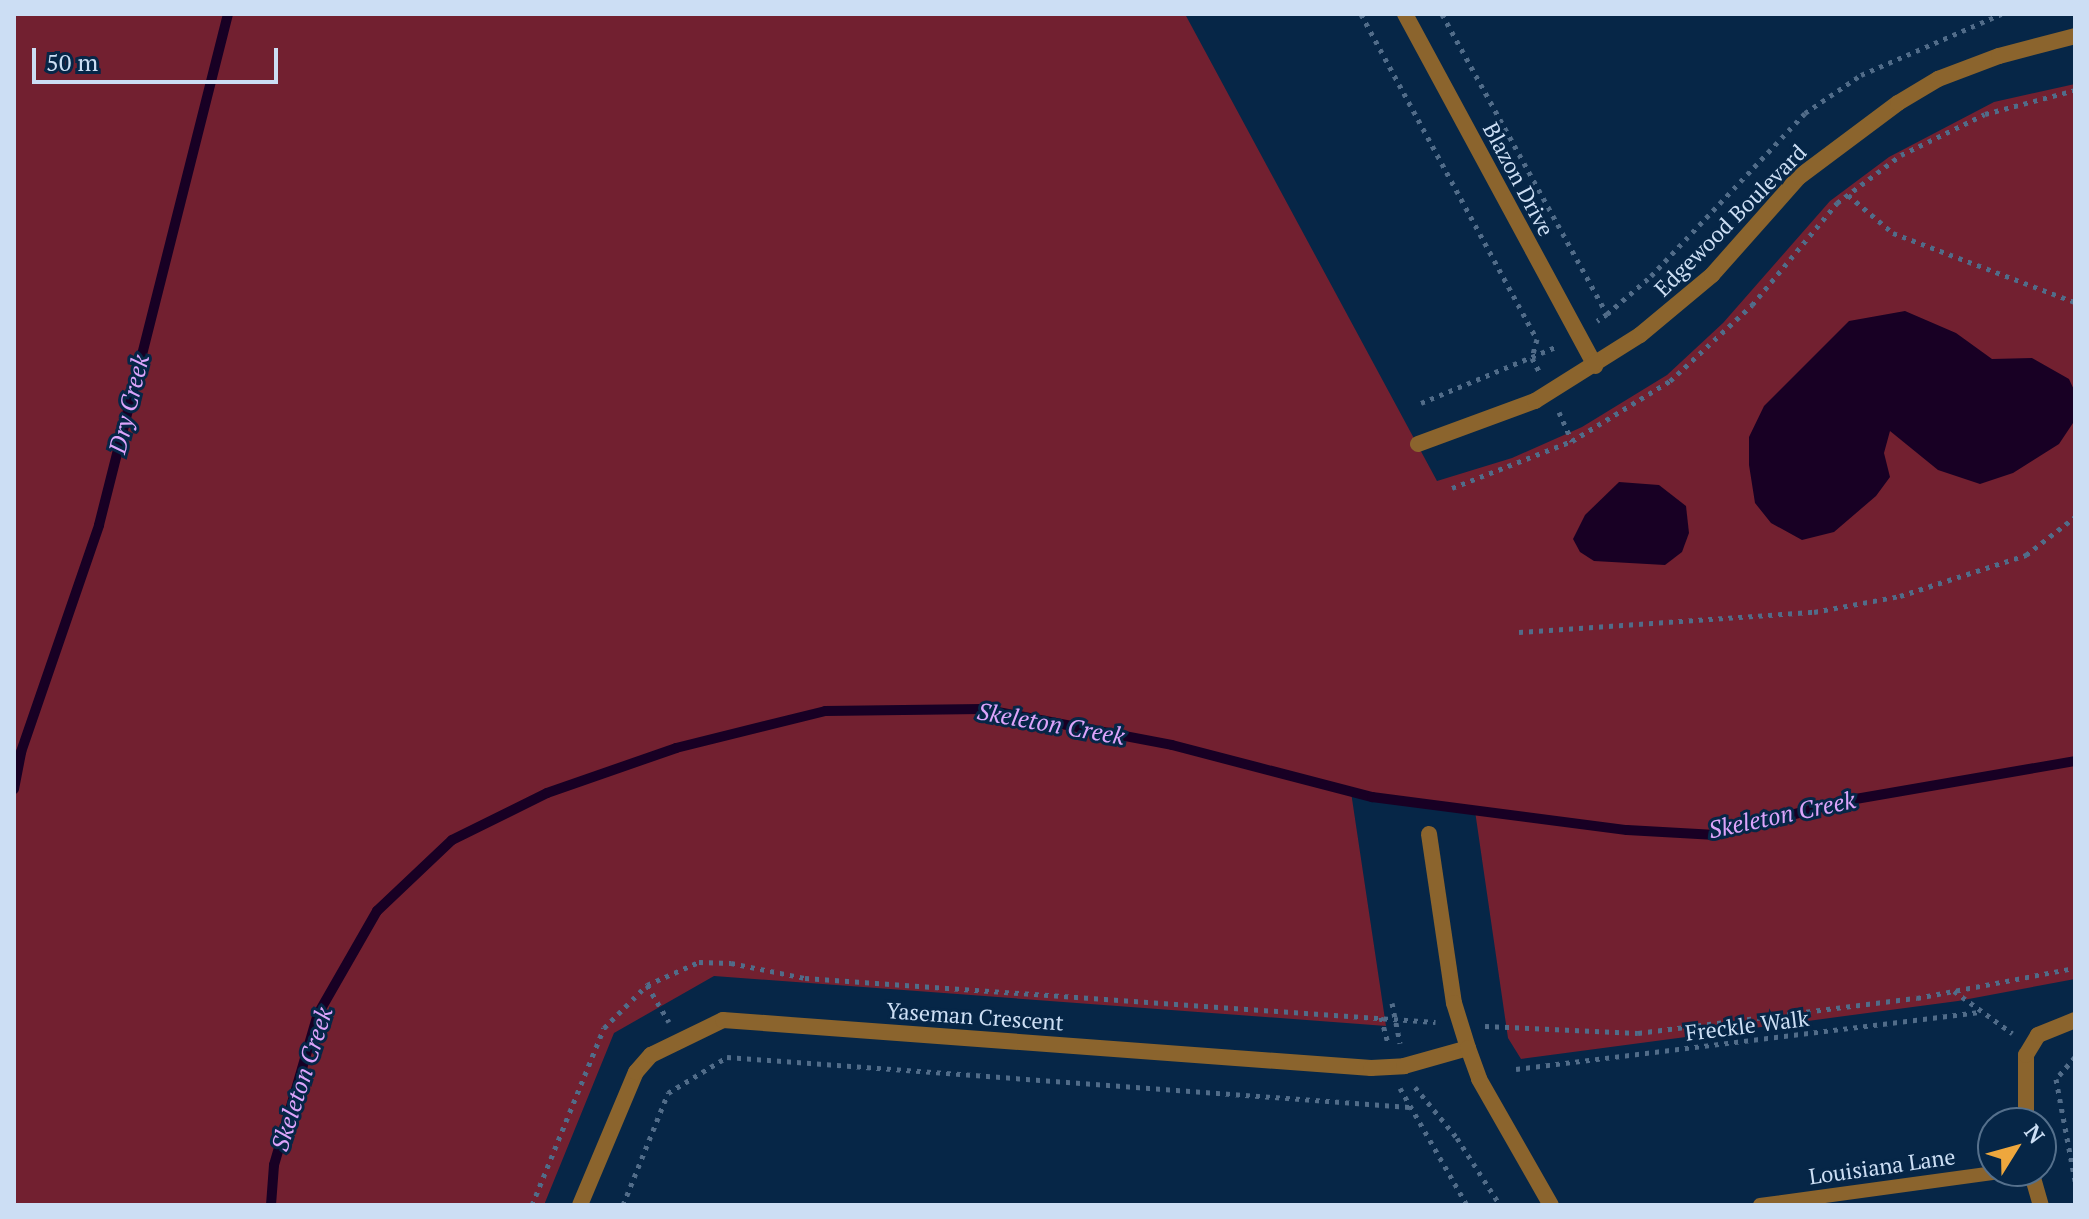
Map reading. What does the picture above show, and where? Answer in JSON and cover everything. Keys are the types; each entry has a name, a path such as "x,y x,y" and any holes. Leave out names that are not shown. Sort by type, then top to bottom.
{"street":[{"name":"Blazon Drive","path":"1405,14 1595,366"},
{"name":"Edgewood Boulevard","path":"1418,444 1472,428 1550,393 1595,366 1712,275 1799,177 1898,103 1938,79 1999,56 2075,36"},
{"path":"1429,834 1454,1003 1468,1048 1479,1079 1551,1205"},
{"name":"Yaseman Crescent","path":"580,1205 636,1072 651,1055 723,1020 1404,1066 1468,1048"},
{"path":"2024,1107 2022,1087 2031,1047 2038,1035 2075,1020"}],"lane":[{"name":"Louisiana Lane","path":"1760,1205 1977,1175"}],"path":[{"path":"1361,14 1537,339 1532,358 1550,393"},
{"path":"1607,314 1651,276 1805,113 1861,75 2001,14"},
{"path":"1452,488 1572,441 1670,381 1752,305 1848,195 1901,155 1985,114 2075,90"},
{"path":"1848,195 1893,233 2075,302"},
{"path":"1519,632 1814,612 1900,596 2026,555 2075,517"},
{"path":"1414,1020 1638,1033 1954,991 2075,968"},
{"path":"1954,991 2062,1069"},
{"path":"1392,1003 1404,1066 1420,1097 1457,1138 1500,1205"},
{"name":"Freckle Walk","path":"1516,1069 1982,1012"},
{"path":"623,1205 668,1093 727,1057 1409,1107"},
{"path":"2075,1057 2056,1079 2075,1181"},
{"path":"1400,1087 1467,1205"}],"shaded area":[{"path":"14,14 1185,14 1437,481 1512,458 1582,427 1667,375 1723,323 1830,201 1889,157 1994,102 2075,84 2075,979 1958,1001 1521,1059 1508,1038 1475,811 1351,792 1386,1026 714,976 614,1033 544,1205 14,1205"},
{"path":"1905,311 1956,333 1992,359 2032,358 2069,379 2075,392 2075,420 2059,444 2013,473 1980,484 1938,470 1890,431 1884,453 1890,477 1876,496 1834,532 1802,540 1771,523 1755,503 1749,465 1749,437 1764,406 1849,321"},
{"path":"1619,482 1659,485 1686,506 1689,533 1682,552 1665,565 1594,561 1580,552 1573,539 1585,515"}],"waterway":[{"name":"Dry Creek","path":"14,789 21,752 99,525 228,14"},
{"name":"Skeleton Creek","path":"271,1205 274,1165 318,1014 377,911 452,840 547,793 676,748 825,711 982,709 1172,745 1372,797 1627,830 1716,835 1844,801 2075,761"}]}
